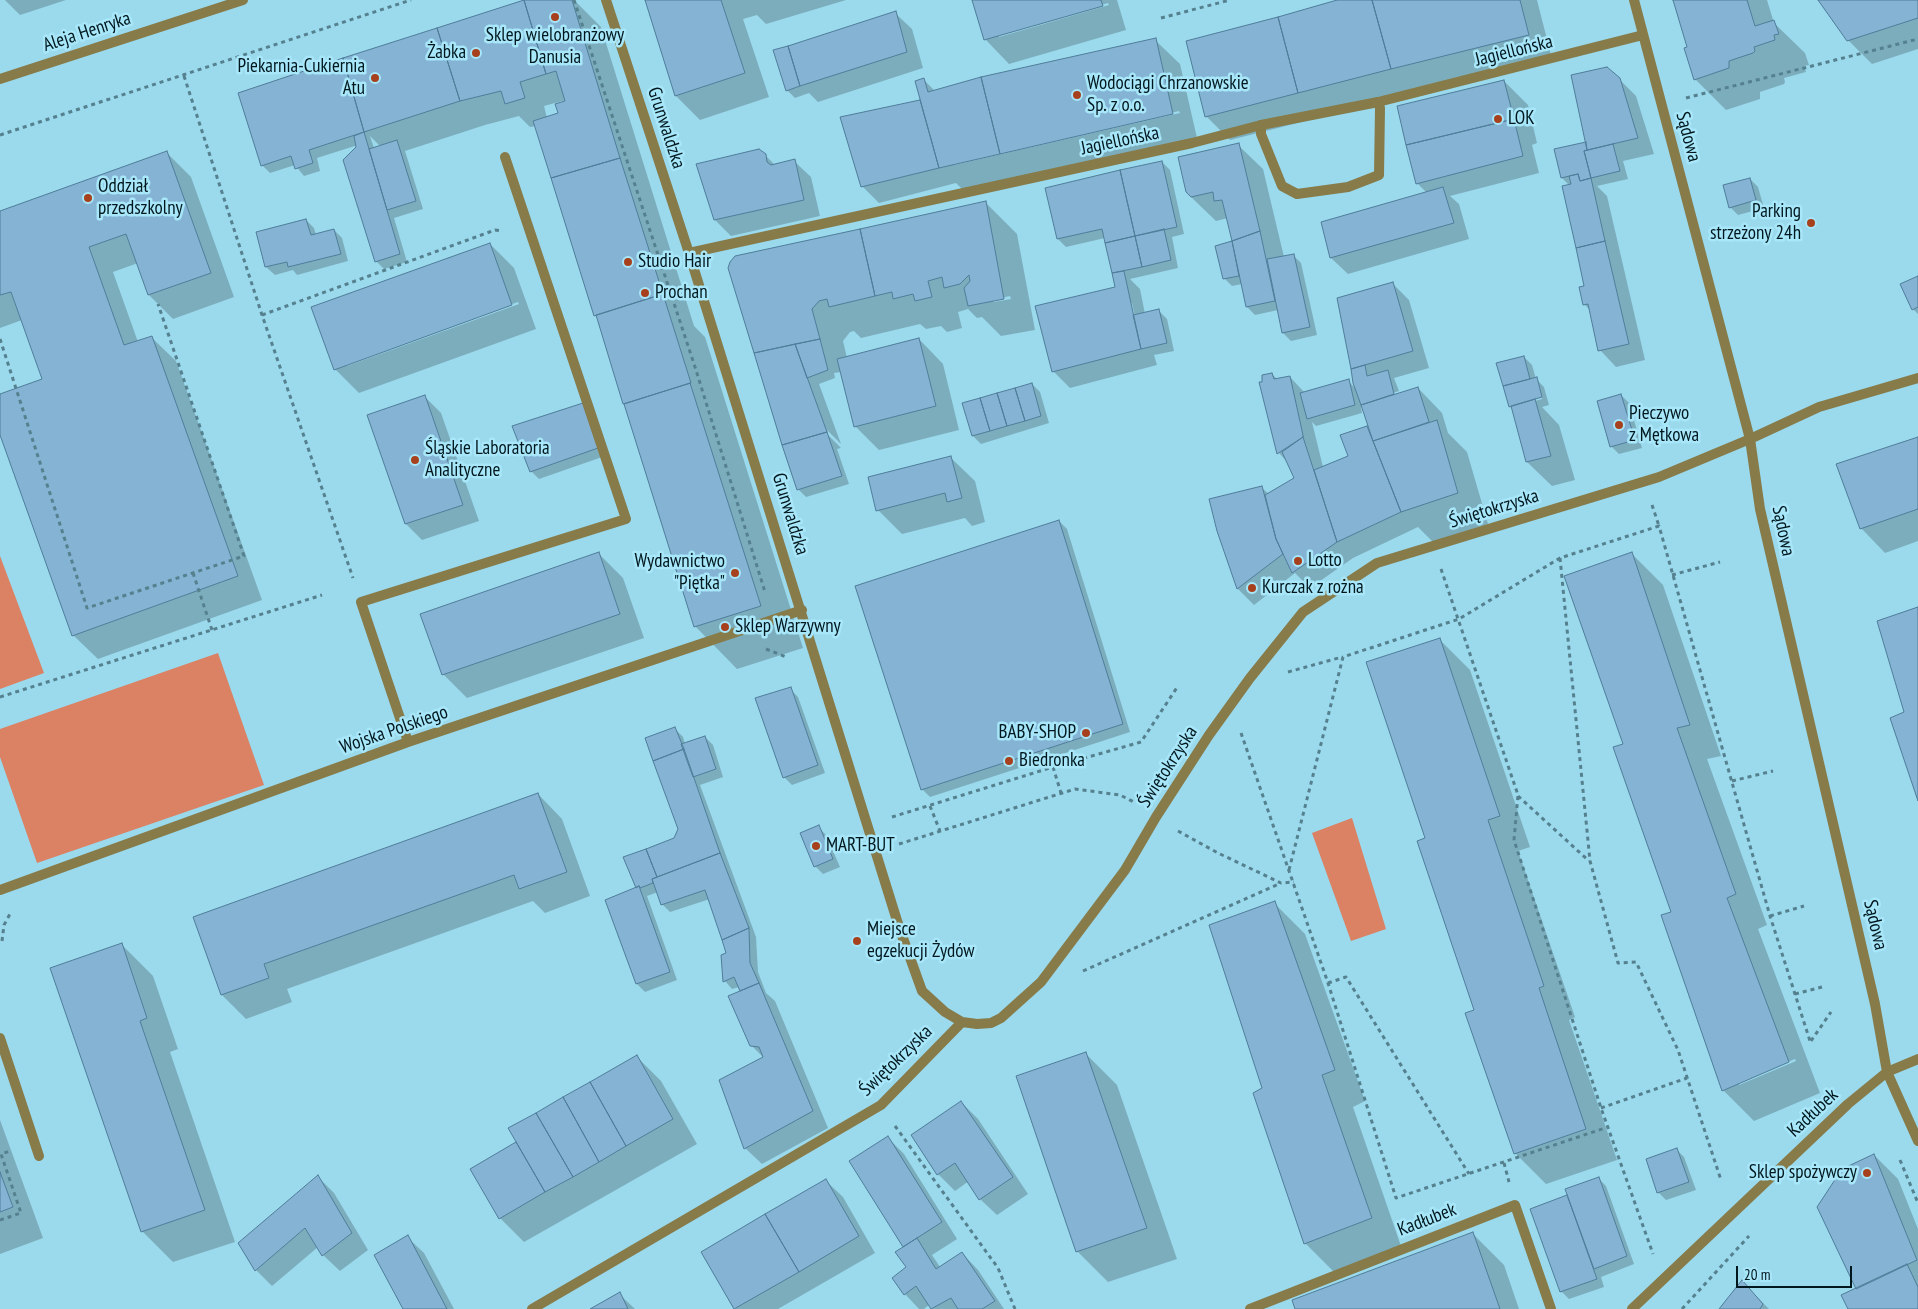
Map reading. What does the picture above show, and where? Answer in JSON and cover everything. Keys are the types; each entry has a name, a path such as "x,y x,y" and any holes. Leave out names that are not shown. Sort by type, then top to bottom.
{"street":[{"name":"Aleja Henryka","path":"0,79 243,0"},
{"name":"Grunwaldzka","path":"606,0 690,253 899,927 922,991 945,1012 962,1022"},
{"name":"Sądowa","path":"1634,0 1750,439 1760,509 1875,1004 1887,1072 1918,1141"},
{"name":"Jagiellońska","path":"690,253 1192,143 1261,125 1378,102 1643,35"},
{"path":"1261,125 1261,134 1282,186 1296,194 1348,187 1379,175 1380,108 1378,102"},
{"path":"408,742 361,602 626,520 505,157"},
{"name":"Świętokrzyska","path":"532,1309 881,1105 962,1022 991,1023 1001,1018 1041,982 1125,870 1161,809 1209,735 1250,678 1303,612 1377,563 1659,477 1750,439 1819,407 1918,378"},
{"name":"Wojska Polskiego","path":"0,890 408,742 802,610"},
{"path":"0,1038 39,1156"},
{"name":"Kadłubek","path":"1632,1309 1848,1104 1887,1072 1918,1059"},
{"name":"Kadłubek","path":"1250,1309 1515,1205 1551,1309"}],"path":[{"path":"0,135 411,0"},
{"path":"574,0 695,367 766,595"},
{"path":"1161,18 1230,0"},
{"path":"1685,98 1918,39"},
{"path":"184,76 262,315 361,602"},
{"path":"262,315 495,230 530,233"},
{"path":"0,339 87,608 244,556 158,304"},
{"path":"1651,503 1770,916 1810,1041 1831,1012"},
{"path":"1282,674 1343,657 1459,619 1560,558 1659,526"},
{"path":"1560,558 1590,861 1618,963 1636,962 1678,1050 1721,1180"},
{"path":"1438,561 1518,795 1514,840 1601,1108 1653,1254"},
{"path":"1672,575 1720,562"},
{"path":"193,573 212,630"},
{"path":"0,697 322,595"},
{"path":"1289,870 1343,657"},
{"path":"891,818 1052,767 1141,742 1178,686"},
{"path":"1240,728 1328,983 1396,1198 1608,1127"},
{"path":"1052,767 1061,792"},
{"path":"1732,781 1773,771"},
{"path":"898,844 1075,789 1120,795 1134,802"},
{"path":"1518,795 1590,861"},
{"path":"930,806 940,831"},
{"path":"1171,827 1211,850 1281,883"},
{"path":"1083,972 1281,883 1294,882"},
{"path":"1770,916 1804,906"},
{"path":"1328,983 1346,977 1469,1174"},
{"path":"1795,994 1822,987"},
{"path":"1601,1108 1687,1078"},
{"path":"894,1125 998,1268 1015,1309"},
{"path":"1899,1155 1918,1203"},
{"path":"1682,1309 1754,1231"}],"shaded area":[{"path":"0,556 44,673 0,689"},
{"path":"218,653 264,785 37,863 0,757 0,729"},
{"path":"1352,818 1386,929 1351,941 1312,833"}],"building":[{"path":"524,0 572,0 620,158 551,178 533,121 558,113 555,104 565,101 556,71 546,74"},
{"path":"524,0 546,74 520,82 525,98 505,104 501,91 460,101 437,28"},
{"path":"645,0 721,0 745,73 675,96"},
{"path":"972,0 1101,0 1103,6 984,40"},
{"path":"1337,0 1372,0 1391,69 1298,93 1278,17"},
{"path":"1372,0 1520,0 1529,35 1391,69"},
{"path":"1673,0 1747,0 1755,26 1774,20 1779,34 1774,35 1775,40 1754,47 1755,51 1753,53 1729,61 1729,68 1694,80 1684,48 1687,47"},
{"path":"1818,0 1918,0 1918,18 1847,41"},
{"path":"896,11 907,52 800,86 788,46"},
{"path":"1278,17 1298,93 1205,117 1186,41"},
{"path":"437,28 460,101 364,132 343,58"},
{"name":"Wodociągi Chrzanowskie Sp. z o.o.","path":"1156,38 1173,114 1000,154 981,77"},
{"path":"788,46 800,86 786,91 773,50"},
{"path":"343,58 364,132 309,150 313,163 295,169 291,156 261,166 238,93"},
{"path":"1607,67 1620,78 1638,138 1587,150 1571,75"},
{"path":"981,77 1000,154 939,168 915,81 924,78 928,92"},
{"path":"1504,80 1514,119 1406,145 1397,106"},
{"path":"920,100 939,168 861,187 840,117"},
{"path":"1514,119 1523,156 1416,184 1406,145"},
{"path":"364,132 400,254 375,262 343,160 356,147 354,136"},
{"path":"397,140 416,201 387,210 369,149"},
{"path":"1586,142 1587,150 1584,151 1591,178 1580,181 1578,174 1561,178 1554,149"},
{"path":"1239,143 1260,231 1232,241 1222,200 1214,201 1213,192 1191,197 1186,192 1178,157"},
{"path":"1613,144 1620,171 1591,178 1584,151"},
{"path":"759,149 766,154 767,162 771,165 795,159 804,200 714,220 696,164"},
{"path":"167,151 211,273 148,295 126,234 89,247 124,345 152,336 238,576 72,636 0,435 0,394 42,379 11,292 0,295 0,211"},
{"path":"620,158 663,294 594,316 551,178"},
{"path":"1162,161 1177,227 1135,236 1120,170"},
{"path":"1120,170 1135,236 1105,243 1102,229 1057,239 1045,188"},
{"path":"1578,174 1580,181 1591,178 1605,241 1576,248 1562,186 1571,184 1569,176"},
{"path":"1750,178 1756,200 1729,208 1723,185"},
{"path":"1443,187 1454,223 1330,258 1321,222"},
{"path":"986,201 1004,299 968,306 964,288 970,281 969,275 960,284 944,288 942,277 928,281 932,297 915,301 913,294 893,299 892,292 875,296 860,229"},
{"path":"306,219 311,235 334,229 341,254 288,267 287,262 265,267 256,232"},
{"path":"860,229 875,296 829,307 827,299 819,301 812,309 820,339 754,353 728,268 735,256"},
{"path":"1164,229 1171,260 1142,267 1135,236"},
{"path":"1260,231 1275,301 1246,307 1232,241"},
{"path":"1135,236 1142,267 1112,273 1105,243"},
{"path":"1232,241 1239,276 1223,279 1215,246"},
{"path":"1605,241 1629,344 1598,351 1588,304 1583,305 1579,287 1584,286 1576,248"},
{"path":"490,243 512,305 334,370 311,307"},
{"path":"1294,254 1310,327 1282,333 1267,259"},
{"path":"1124,271 1141,349 1052,372 1035,306 1115,287 1112,273"},
{"path":"1918,276 1918,307 1912,310 1900,284"},
{"path":"1393,282 1413,351 1351,369 1337,298"},
{"path":"663,294 691,383 623,404 596,315"},
{"path":"1159,309 1167,343 1141,349 1133,315"},
{"path":"919,338 936,406 854,427 837,359"},
{"path":"820,339 828,370 807,378 795,344"},
{"path":"795,344 827,432 782,445 754,353"},
{"path":"1524,356 1530,379 1503,386 1496,363"},
{"path":"1365,365 1367,376 1388,370 1394,394 1361,405 1353,383 1351,369"},
{"path":"1272,373 1274,379 1290,376 1303,435 1303,437 1277,454 1259,382 1262,382 1262,375"},
{"path":"1537,377 1542,397 1509,407 1503,386"},
{"path":"1349,379 1355,405 1307,419 1300,393"},
{"path":"690,383 761,606 694,627 624,404"},
{"path":"1032,383 1041,416 1025,421 1015,388"},
{"path":"1418,387 1429,422 1373,441 1361,405"},
{"path":"1015,388 1025,421 1007,426 997,393"},
{"path":"997,393 1007,426 990,431 980,398"},
{"path":"1621,394 1635,440 1610,447 1597,401"},
{"name":"Śląskie Laboratoria Analityczne","path":"425,395 463,505 405,524 367,415"},
{"path":"980,398 990,431 972,436 962,403"},
{"path":"1535,399 1551,456 1526,462 1511,406"},
{"path":"583,403 598,448 530,472 512,426"},
{"path":"1437,420 1458,493 1401,512 1373,441"},
{"path":"1367,426 1401,512 1337,542 1314,470 1348,456 1340,435"},
{"path":"827,432 842,476 797,490 782,445"},
{"path":"1303,437 1337,542 1292,573 1276,539 1265,495 1294,478 1282,452"},
{"path":"1918,437 1918,509 1860,529 1836,464"},
{"path":"951,456 962,498 947,502 945,493 876,511 868,477"},
{"path":"1262,486 1276,539 1283,554 1237,589 1217,531 1209,499"},
{"path":"1059,520 1123,724 921,790 855,586"},
{"path":"599,552 620,614 442,675 420,614"},
{"path":"1632,552 1690,725 1677,728 1736,894 1727,898 1789,1062 1722,1091 1661,915 1671,912 1613,747 1623,744 1564,576"},
{"path":"1918,607 1918,801 1890,718 1904,712 1877,621"},
{"path":"1440,638 1500,816 1488,820 1544,986 1539,988 1586,1129 1514,1154 1465,1013 1474,1010 1417,841 1425,838 1366,662"},
{"path":"791,687 818,765 783,778 755,698"},
{"path":"675,727 684,749 653,761 645,738"},
{"path":"705,736 716,769 693,777 681,744"},
{"path":"684,749 720,853 657,877 646,849 674,838 678,829 653,761"},
{"path":"538,793 567,872 519,889 514,875 264,964 269,978 221,995 193,917"},
{"name":"MART-BUT","path":"819,825 833,859 814,867 800,833"},
{"path":"646,849 657,877 652,879 653,883 636,888 623,857"},
{"path":"720,853 749,928 722,940 705,890 661,905 652,879"},
{"path":"639,886 670,972 636,984 605,900"},
{"path":"1275,901 1335,1070 1322,1075 1372,1218 1304,1244 1253,1093 1262,1088 1209,925"},
{"path":"749,928 750,963 759,983 740,991 734,977 723,982 721,955 726,953 722,940"},
{"path":"122,943 147,1018 140,1021 205,1210 141,1232 50,968"},
{"path":"759,983 813,1111 744,1149 719,1080 763,1057 759,1047 750,1046 728,996"},
{"path":"1086,1052 1147,1228 1076,1252 1016,1076"},
{"path":"637,1055 673,1119 626,1146 590,1082"},
{"path":"590,1082 626,1146 599,1162 563,1097"},
{"path":"563,1097 599,1162 573,1177 536,1113"},
{"path":"961,1101 1013,1177 979,1200 955,1163 937,1175 911,1135"},
{"path":"536,1113 573,1177 545,1192 508,1128"},
{"path":"888,1136 942,1222 903,1247 849,1161"},
{"path":"516,1142 545,1192 499,1219 470,1169"},
{"path":"1677,1148 1689,1182 1657,1193 1646,1159"},
{"path":"1874,1154 1917,1260 1856,1289 1817,1207 1842,1169"},
{"path":"0,1172 13,1207 0,1212"},
{"path":"318,1175 352,1233 322,1256 305,1228 255,1271 238,1243"},
{"path":"1599,1177 1627,1256 1594,1269 1565,1189"},
{"path":"826,1179 859,1236 799,1272 765,1214"},
{"path":"1567,1195 1597,1279 1560,1292 1530,1209"},
{"path":"765,1214 799,1272 734,1309 701,1252"},
{"path":"1473,1232 1500,1309 1295,1309 1292,1300"},
{"path":"408,1235 447,1309 403,1309 374,1255"},
{"path":"917,1238 936,1269 962,1252 995,1301 982,1309 958,1309 951,1298 931,1309 916,1286 904,1295 892,1278 906,1267 895,1252"},
{"path":"1907,1264 1918,1287 1918,1309 1848,1309 1841,1295"},
{"path":"1742,1280 1763,1304 1760,1309 1719,1309"},
{"path":"620,1292 628,1309 590,1309"}],"place":[{"name":"Sklep wielobranżowy Danusia","path":"555,17"},
{"name":"Żabka","path":"476,53"},
{"name":"Piekarnia-Cukiernia Atu","path":"375,78"},
{"name":"Wodociągi Chrzanowskie Sp. z o.o.","path":"1077,95"},
{"name":"LOK","path":"1498,119"},
{"name":"Oddział przedszkolny","path":"88,198"},
{"name":"Parking strzeżony 24h","path":"1811,223"},
{"name":"Studio Hair","path":"628,262"},
{"name":"Prochan","path":"645,293"},
{"name":"Pieczywo z Mętkowa","path":"1619,425"},
{"name":"Śląskie Laboratoria Analityczne","path":"415,460"},
{"name":"Lotto","path":"1298,561"},
{"name":"Wydawnictwo \"Piętka\"","path":"735,573"},
{"name":"Kurczak z rożna","path":"1252,588"},
{"name":"Sklep Warzywny","path":"725,627"},
{"name":"BABY-SHOP","path":"1086,733"},
{"name":"Biedronka","path":"1009,761"},
{"name":"MART-BUT","path":"816,846"},
{"name":"Miejsce egzekucji Żydów","path":"857,941"},
{"name":"Sklep spożywczy","path":"1867,1173"}]}
